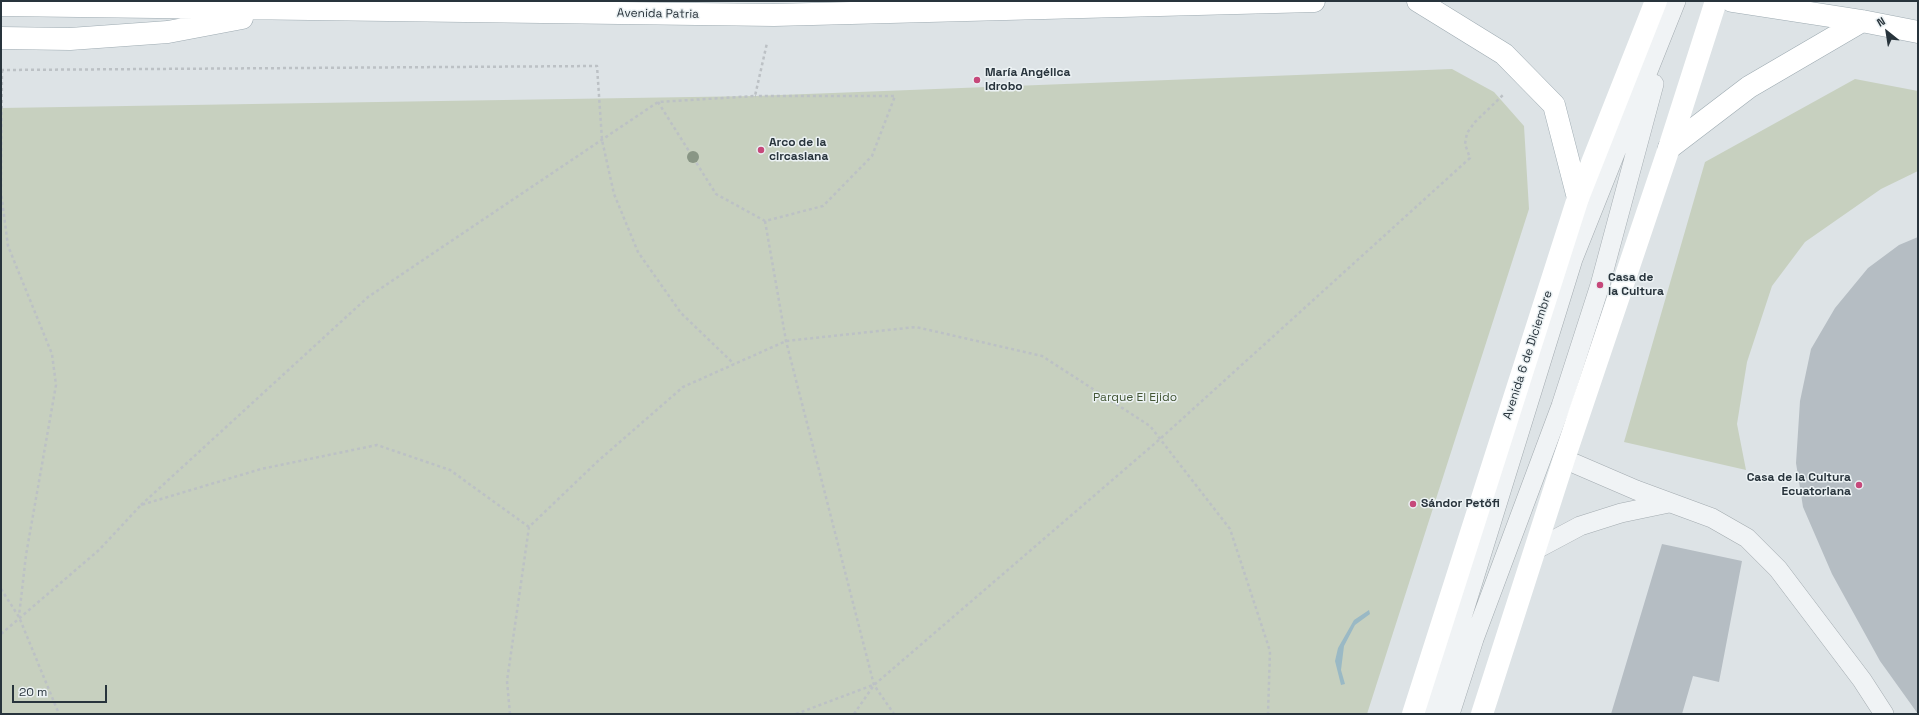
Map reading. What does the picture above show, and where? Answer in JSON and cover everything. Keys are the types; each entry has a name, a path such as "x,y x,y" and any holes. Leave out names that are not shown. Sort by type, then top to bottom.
{"main road":[{"name":"Avenida Patria","path":"1,5 774,15 1314,1"},
{"path":"1418,1 1504,54 1554,106 1578,198"},
{"name":"Avenida 6 de Diciembre","path":"1413,714 1578,198 1656,1"},
{"path":"1482,714 1564,459 1669,148 1716,1"},
{"path":"1732,1 1862,21 1918,32"},
{"path":"1,38 70,39 168,32 291,9"},
{"path":"1669,148 1749,87 1862,21"}],"lane":[{"path":"1432,714 1573,259 1676,1"},
{"path":"1450,714 1474,639 1561,406 1600,285 1676,1"},
{"path":"1564,459 1636,490 1712,518 1747,538 1778,569 1862,680 1884,714"},
{"path":"1535,550 1580,526 1621,513 1670,502"}],"path":[{"path":"755,96 774,15"},
{"path":"19,617 26,555 56,385 52,354 8,246 1,192 1,70 597,66 602,140 614,194 638,252 681,313 734,364"},
{"path":"854,714 874,685 1160,439 1470,158 1465,144 1467,133 1475,122 1523,74"},
{"path":"1,634 99,550 141,505 368,298 658,102 755,96 895,96 872,156 823,206 765,221 716,194 658,102"},
{"path":"765,221 786,340 874,685 894,714"},
{"path":"510,714 507,681 529,527 598,462 683,387 786,340 916,326 1042,356 1150,426 1230,529 1270,651 1268,714"},
{"path":"141,505 261,469 377,445 450,470 529,527"},
{"path":"1,590 19,617 59,714"},
{"path":"796,714 874,685"}],"green space":[{"name":"Parque El Ejido","path":"1452,69 1494,92 1524,126 1529,209 1367,714 1,714 1,108 755,96"},
{"path":"1855,79 1918,91 1918,171 1881,189 1805,242 1772,286 1747,362 1737,424 1746,470 1624,442 1705,162"}],"water":[{"path":"1369,610 1370,614 1355,625 1344,646 1341,670 1345,684 1341,685 1335,661 1338,648 1354,620"}],"building":[{"name":"Casa de la Cultura Ecuatoriana","path":"1918,237 1918,714 1880,661 1832,574 1803,507 1796,463 1800,401 1811,349 1835,308 1868,268 1899,245"},
{"path":"1662,544 1742,561 1719,682 1693,676 1682,714 1611,714"}],"place":[{"name":"María Angélica Idrobo","path":"977,80"},
{"name":"Arco de la circasiana","path":"761,150"},
{"name":"Casa de la Cultura","path":"1600,285"},
{"name":"Casa de la Cultura Ecuatoriana","path":"1859,485"},
{"name":"Sándor Petőfi","path":"1413,504"}]}
